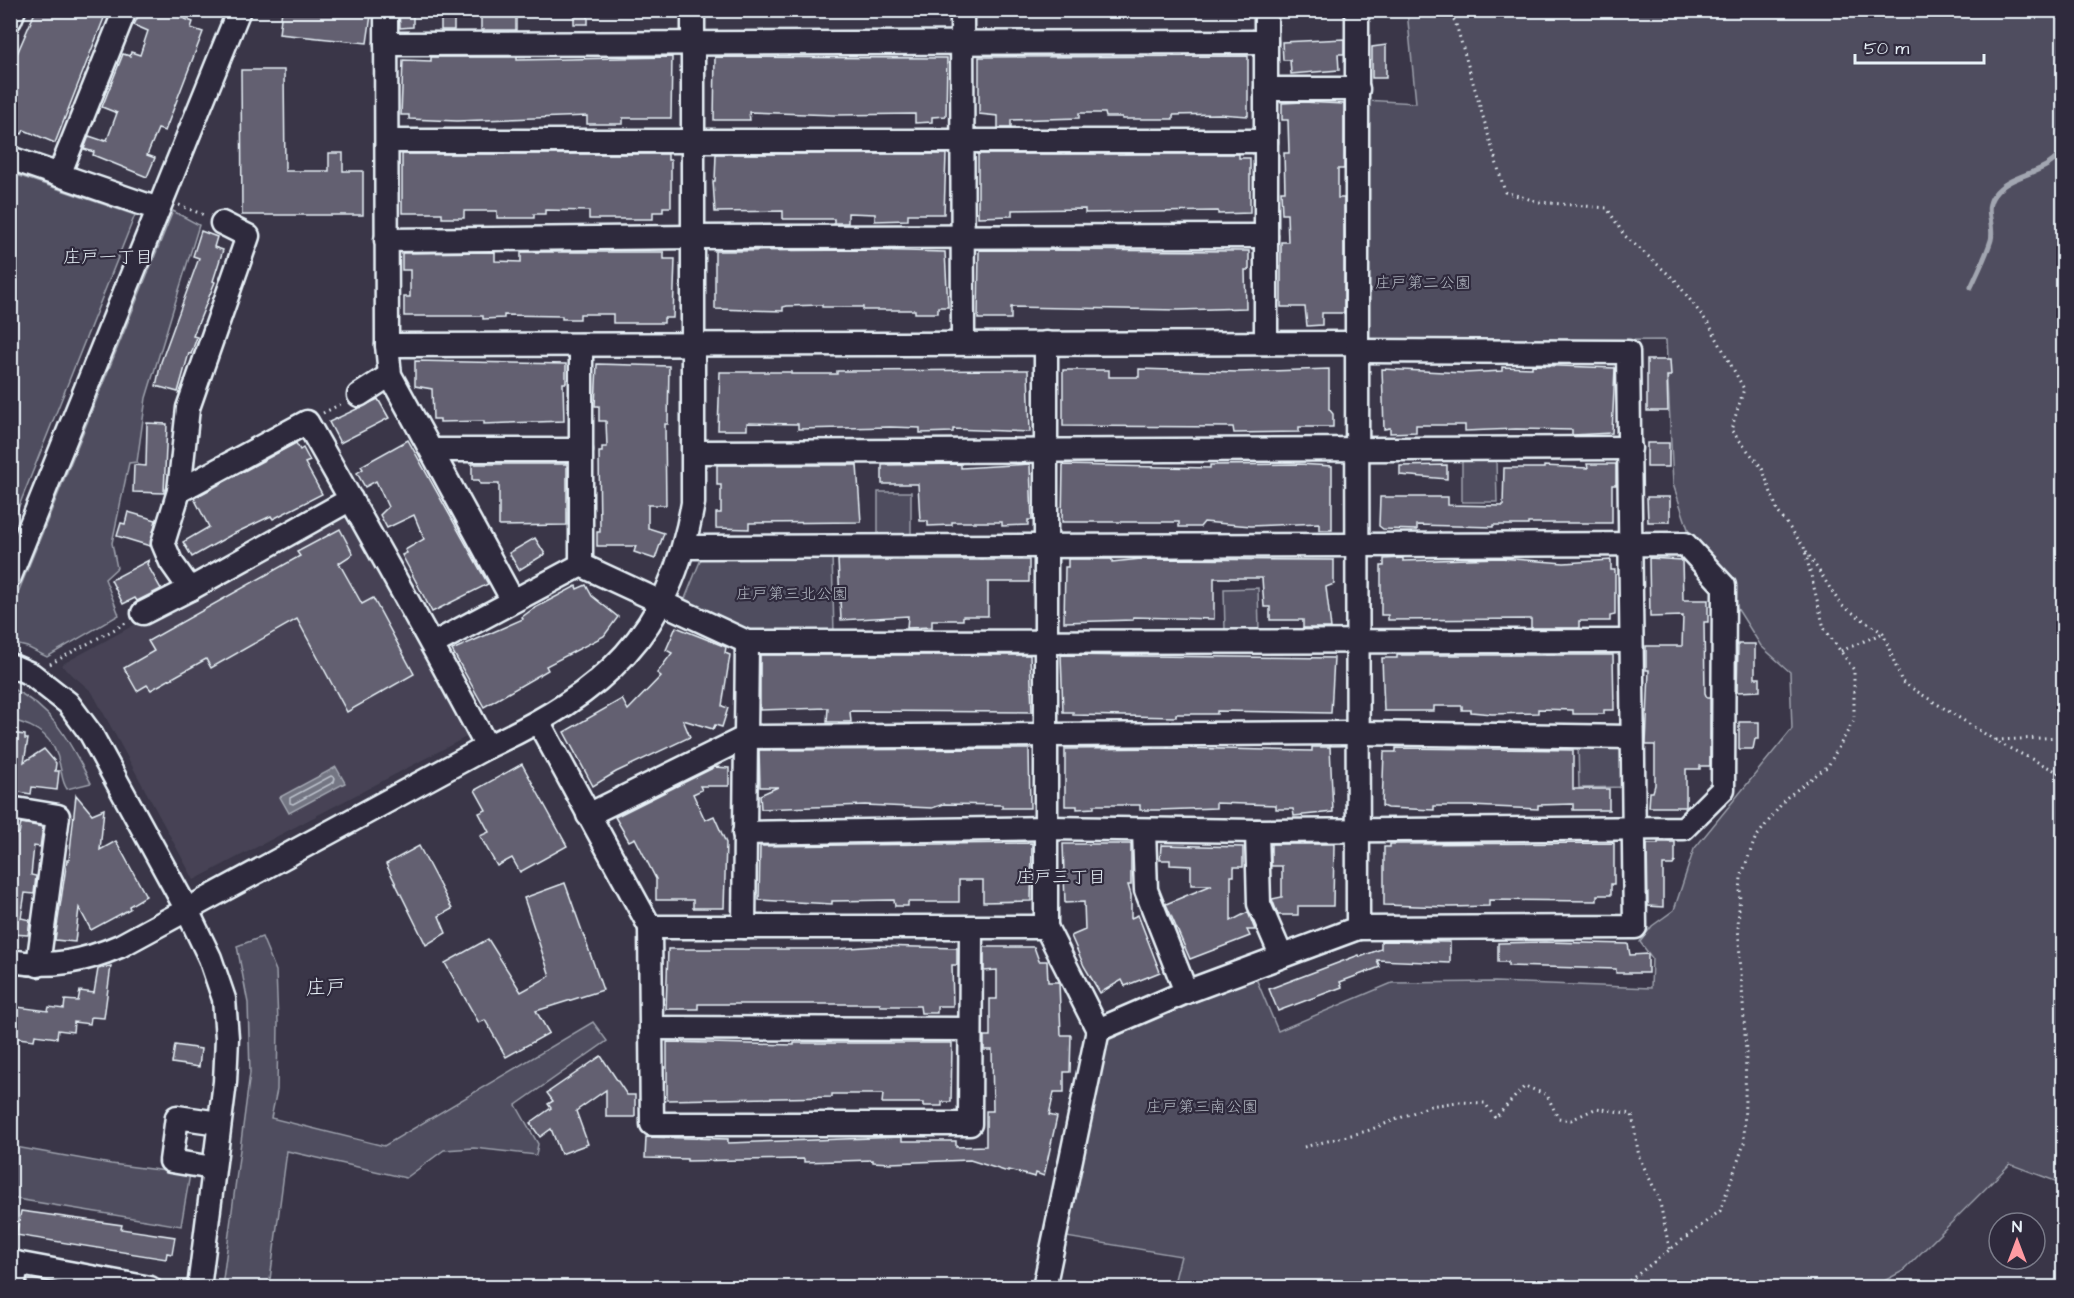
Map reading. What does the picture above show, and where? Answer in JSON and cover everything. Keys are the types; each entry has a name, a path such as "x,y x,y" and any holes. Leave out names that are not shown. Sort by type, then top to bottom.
{"street":[{"path":"10,20 14,10"},
{"path":"59,175 125,10"},
{"path":"10,576 238,10"},
{"path":"386,10 387,345 390,375 433,450 513,601"},
{"path":"10,961 38,965 91,959 120,946 186,908 487,747 539,723 594,686 636,645 661,603 685,547 693,503 693,10"},
{"path":"962,10 963,343"},
{"path":"1266,10 1266,343"},
{"path":"1357,10 1358,928"},
{"path":"386,44 1266,42"},
{"path":"1266,89 1358,89"},
{"path":"387,141 1266,141"},
{"path":"10,158 59,175 160,204"},
{"path":"190,589 171,562 163,543 179,491 188,408 248,236 222,223"},
{"path":"386,240 1266,236"},
{"path":"1044,1287 1098,1030 1046,927 1048,736 1046,343"},
{"path":"387,345 1266,343 1628,352 1632,544 1632,829 1635,927 1358,928 1186,992 1098,1030"},
{"path":"581,345 581,565"},
{"path":"359,395 390,375"},
{"path":"179,491 307,422 433,644 487,747"},
{"path":"694,452 1630,448"},
{"path":"433,450 581,450"},
{"path":"143,613 351,499"},
{"path":"685,547 1685,544 1724,586 1723,789 1684,828 1257,831 1048,828 744,833"},
{"path":"433,644 581,565"},
{"path":"581,565 747,642 1631,641"},
{"path":"744,927 747,642"},
{"path":"10,665 31,674 68,703 91,734 186,908 210,958 224,999 227,1038 199,1287"},
{"path":"539,723 650,927 651,1124 970,1125 971,928"},
{"path":"588,815 746,736 1356,733 1631,736"},
{"path":"10,808 58,816 38,965"},
{"path":"1144,830 1146,890 1186,992"},
{"path":"1257,831 1259,904 1281,955"},
{"path":"650,927 1046,927"},
{"path":"651,1028 970,1029"},
{"path":"213,1168 171,1161 177,1117 219,1123"},
{"path":"13,1287 14,1262 100,1283 150,1287"}],"path":[{"path":"1446,10 1455,21 1505,192 1539,202 1607,208 1624,235 1675,280 1710,326 1744,389 1731,430 1762,468 1778,512 1804,547 1841,605 1883,633 1902,682 1994,740 2064,775"},
{"path":"160,204 222,223"},
{"path":"307,422 359,395"},
{"path":"1620,1287 1670,1252 1720,1211 1744,1144 1746,1051 1738,925 1741,877 1755,839 1786,798 1828,766 1854,720 1854,670 1824,628 1804,547"},
{"path":"31,674 143,613"},
{"path":"1841,651 1883,633"},
{"path":"1994,740 2064,737"},
{"path":"1304,1147 1367,1131 1430,1106 1458,1102 1485,1103 1495,1118 1525,1086 1547,1095 1558,1118 1571,1120 1597,1108 1632,1114 1639,1157 1659,1198 1670,1252"}],"shaded area":[{"path":"341,512 350,514 470,735 194,880 92,692 61,665"}],"green space":[{"path":"1407,11 2063,11 2063,1184 2010,1164 1903,1271 1873,1287 1173,1287 1181,1256 1066,1237 1108,1040 1255,976 1278,1031 1392,983 1495,982 1651,988 1652,958 1640,942 1652,926 1674,910 1694,849 1792,729 1790,672 1761,646 1737,608 1733,581 1692,541 1673,484 1666,340 1372,342 1365,334 1364,100 1416,103"},
{"path":"10,173 135,215 11,526"},
{"path":"173,211 199,225 146,398 137,462 129,463 112,543 117,568 105,579 119,615 47,657 27,647 11,643 11,610"},
{"path":"1462,460 1496,460 1497,502 1462,502"},
{"path":"878,492 911,492 911,536 878,536"},
{"name":"庄戸第三北公園","path":"703,554 832,554 834,633 758,635 684,601"},
{"path":"1258,588 1259,630 1225,631 1224,589"},
{"path":"11,688 39,706 50,717 68,740 91,783 67,789 58,756 49,741 37,730 11,720"},
{"path":"1617,742 1623,752 1624,787 1579,788 1578,743"},
{"path":"262,937 276,971 277,1090 271,1118 384,1146 593,1022 607,1041 516,1105 538,1144 536,1155 474,1148 444,1150 406,1178 287,1151 269,1287 222,1287 250,1073 248,1003 237,946"},
{"path":"10,1146 111,1164 190,1174 181,1226 11,1198"}],"water":[{"path":"336,767 345,783 289,813 280,797"}],"building":[{"path":"36,10 93,10 92,14 104,18 55,143 24,130 22,134 10,129 10,70"},
{"path":"141,10 160,10 180,17 193,22 191,28 203,32 165,131 158,129 147,155 155,158 147,177 93,155 94,152 84,149 89,136 107,140 117,113 102,107 123,54 130,56 131,52 140,55 148,31 134,25"},
{"path":"282,10 352,10 371,15 367,43 279,34"},
{"path":"399,10 413,10 413,27 400,28"},
{"path":"441,10 454,10 454,30 441,30"},
{"path":"481,10 516,10 516,30 481,30"},
{"path":"574,10 588,10 588,24 574,24"},
{"path":"1344,39 1344,54 1338,54 1339,70 1291,74 1290,60 1283,60 1282,42"},
{"path":"1386,45 1386,78 1372,78 1372,47"},
{"path":"1248,56 1248,116 1173,115 1173,119 1122,119 1122,117 1106,117 1105,113 1079,113 1079,118 1011,120 1011,128 998,128 998,116 979,114 979,57"},
{"path":"431,57 517,57 517,60 672,57 671,118 623,118 623,124 587,124 587,116 457,121 409,119 409,115 401,115 403,60 431,61"},
{"path":"715,57 947,58 946,116 932,117 932,122 915,123 915,114 835,115 749,112 750,120 714,120"},
{"path":"241,70 284,70 285,171 329,171 329,153 343,153 343,171 363,171 363,215 242,215"},
{"path":"1282,103 1344,104 1344,169 1338,169 1338,198 1344,198 1344,313 1322,313 1322,325 1307,326 1305,307 1281,307 1281,242 1288,242 1287,214 1282,214 1281,191 1285,191 1284,153 1289,153 1288,120 1282,120"},
{"path":"402,154 668,154 668,160 671,160 671,207 663,207 663,212 653,212 653,219 589,219 589,211 545,210 545,214 534,214 534,218 497,218 497,211 464,211 464,218 442,218 442,213 402,213"},
{"path":"716,154 946,154 944,214 908,214 908,220 875,221 875,214 848,213 848,223 834,223 834,219 783,219 783,211 715,212 713,181 715,181"},
{"path":"978,154 1239,154 1239,158 1250,158 1250,213 1218,214 1218,211 1085,213 1085,209 1012,210 1012,216 978,217"},
{"path":"201,231 217,237 214,247 223,250 213,281 215,282 193,336 197,337 191,354 189,353 178,392 156,386 161,362 199,258 193,256"},
{"path":"979,250 1249,251 1249,270 1245,270 1246,308 1179,310 1011,307 1011,319 978,319"},
{"path":"715,251 945,252 948,307 938,307 938,313 915,313 915,310 863,310 863,307 822,307 822,305 787,306 783,307 783,311 715,309"},
{"path":"495,252 495,261 521,262 521,252 664,252 664,259 675,259 673,318 664,318 664,323 613,323 613,314 580,314 580,319 562,319 562,316 504,315 504,318 483,319 483,316 404,316 404,297 410,297 410,270 402,270 402,253"},
{"path":"1647,360 1670,360 1671,376 1667,376 1668,411 1647,411"},
{"path":"415,361 566,364 566,383 563,383 564,421 484,424 484,421 440,422 440,419 433,419 432,389 415,386"},
{"path":"597,364 669,366 668,424 665,424 666,505 648,505 648,528 664,533 655,559 634,552 636,546 597,546 597,532 600,532 599,452 602,452 602,447 607,447 606,421 599,421 599,406 595,406"},
{"path":"1532,365 1615,368 1612,433 1572,435 1572,430 1516,429 1465,431 1465,425 1416,425 1416,432 1390,433 1390,428 1384,429 1382,369 1464,373 1502,371 1502,367 1532,368"},
{"path":"1139,369 1238,372 1329,369 1329,409 1333,414 1333,427 1299,427 1299,432 1234,433 1233,427 1063,426 1063,370 1109,370 1109,377 1139,377"},
{"path":"1028,370 1030,432 953,429 953,432 920,433 920,428 798,429 798,424 747,423 747,430 718,430 720,372 837,374 837,371"},
{"path":"378,399 389,418 340,443 329,422"},
{"path":"147,423 167,424 164,493 133,492 134,465 146,466"},
{"path":"408,440 488,584 432,612 402,555 407,553 405,550 424,539 414,515 387,528 380,515 388,507 376,481 365,487 357,473 363,469 361,466"},
{"path":"296,443 300,450 303,448 310,461 305,463 322,494 273,519 271,516 231,535 192,557 183,542 209,527 194,498"},
{"path":"1647,443 1669,443 1669,467 1647,467"},
{"path":"472,464 567,464 567,525 499,526 499,484 480,484 479,480 472,480"},
{"path":"961,464 961,468 1030,464 1032,520 1028,520 1028,525 1002,526 1002,522 952,522 952,525 928,526 928,521 920,521 918,484 882,484 882,465"},
{"path":"1587,464 1616,464 1616,485 1612,485 1612,523 1528,523 1528,525 1493,525 1493,527 1417,525 1417,530 1383,529 1379,526 1380,497 1448,497 1448,505 1503,506 1504,468 1544,468 1544,466 1588,468"},
{"path":"717,465 857,465 861,522 749,523 749,529 716,528 716,513 721,513 721,485 717,485"},
{"path":"1063,465 1210,468 1210,465 1332,466 1332,530 1319,530 1319,523 1251,526 1204,522 1200,527 1179,527 1179,522 1062,522"},
{"path":"1447,465 1447,479 1400,475 1400,466"},
{"path":"1647,497 1670,497 1670,522 1648,522"},
{"path":"128,512 156,520 150,546 117,536 121,523 125,524"},
{"path":"340,529 353,554 339,563 362,604 373,598 414,674 347,712 297,619 211,668 206,659 151,690 147,685 137,691 124,668 154,651 148,641 300,556 297,552"},
{"path":"535,538 545,554 519,570 509,553"},
{"path":"1403,558 1403,561 1500,558 1564,563 1611,560 1611,570 1615,570 1615,615 1610,616 1610,621 1579,621 1579,628 1531,628 1531,619 1388,620 1388,615 1381,615 1381,566 1384,566 1384,559"},
{"path":"1649,558 1682,560 1683,600 1708,600 1708,622 1704,622 1705,693 1707,698 1710,698 1710,766 1686,769 1686,807 1649,807 1650,792 1653,792 1655,785 1655,745 1646,745 1649,670 1646,670 1646,646 1682,646 1683,616 1650,617"},
{"path":"1068,559 1112,559 1112,562 1141,559 1334,560 1334,584 1326,587 1331,628 1303,628 1303,620 1270,620 1270,607 1264,607 1262,578 1214,578 1214,619 1133,617 1133,620 1064,622 1065,567 1068,567"},
{"path":"149,560 147,564 161,589 137,601 135,598 123,604 111,580"},
{"path":"838,560 1029,560 1029,582 988,582 988,616 963,616 963,620 932,620 932,627 907,628 908,616 841,620"},
{"path":"586,585 592,596 618,617 604,636 546,666 548,670 484,707 452,650 523,619 522,617 533,609 576,586 577,589"},
{"path":"676,627 726,647 725,653 730,655 722,706 728,708 722,727 715,725 713,729 683,720 690,737 616,772 593,786 564,732 622,699 628,710 661,676 657,673 672,653 666,650"},
{"path":"1738,644 1755,644 1755,678 1760,678 1760,691 1737,692"},
{"path":"760,655 1030,655 1032,712 850,711 851,722 827,722 828,708 760,710"},
{"path":"1061,655 1334,658 1331,713 1217,711 1217,714 1176,714 1176,717 1073,715 1073,712 1063,712"},
{"path":"1397,655 1613,655 1614,710 1604,710 1604,714 1573,714 1573,710 1538,709 1538,713 1492,714 1462,710 1462,706 1434,706 1434,711 1384,711 1382,658 1397,658"},
{"path":"1739,722 1759,722 1759,739 1755,739 1753,749 1739,749"},
{"path":"10,733 25,735 25,739 28,739 24,762 44,749 56,763 55,771 59,771 57,790 32,787 31,794 19,792 18,796 10,795"},
{"path":"1312,747 1330,747 1333,812 1294,816 1293,809 1276,809 1276,805 1216,803 1216,808 1159,810 1140,810 1140,805 1094,805 1094,808 1077,809 1077,806 1065,806 1065,749 1178,748 1312,751"},
{"path":"1396,748 1573,750 1573,789 1609,789 1609,810 1573,810 1573,804 1538,805 1538,809 1470,806 1434,806 1434,810 1387,808 1382,806 1384,752 1396,752"},
{"path":"1029,749 1030,808 944,804 932,808 865,805 761,809 760,795 778,787 760,787 759,750"},
{"path":"522,764 567,846 520,872 512,858 497,866 480,836 489,832 479,813 486,810 475,790"},
{"path":"715,767 729,768 729,786 700,786 702,790 693,794 705,820 714,816 726,843 724,908 693,908 693,900 656,900 656,879 635,838 629,841 615,817"},
{"path":"76,795 92,814 104,809 100,850 116,841 146,896 129,906 130,909 91,930 79,908 75,942 55,940 67,860 69,860"},
{"path":"21,823 43,827 40,847 34,846 31,875 36,876 34,894 25,893 21,918 30,920 28,935 10,934 10,869 15,834 19,834"},
{"path":"1658,842 1675,842 1675,862 1673,865 1663,865 1663,907 1648,906 1647,844 1658,844"},
{"path":"1032,843 1031,901 983,902 983,880 959,880 959,902 908,902 908,906 895,906 894,900 832,901 832,904 759,900 760,846"},
{"path":"1614,843 1614,884 1611,884 1611,895 1597,895 1597,901 1489,900 1489,906 1450,907 1384,905 1384,847 1390,847 1390,844"},
{"path":"1063,844 1131,844 1131,885 1128,885 1131,895 1131,918 1138,915 1160,972 1125,986 1122,980 1100,993 1084,966 1071,936 1085,930 1084,902 1065,903"},
{"path":"1271,844 1334,844 1333,906 1298,906 1298,915 1278,915 1272,899 1282,897 1282,866 1271,866"},
{"path":"1161,845 1243,847 1243,867 1234,867 1234,876 1231,876 1231,921 1248,912 1255,930 1247,930 1250,936 1190,959 1166,904 1212,885 1191,885 1191,866 1170,865 1170,860 1160,860"},
{"path":"419,846 452,909 439,916 446,933 426,945 386,864"},
{"path":"565,883 603,990 536,1011 549,1033 506,1057 485,1020 479,1023 445,963 488,939 521,992 550,976 524,898"},
{"path":"1381,941 1450,942 1450,963 1377,960 1380,967 1340,982 1342,987 1278,1011 1269,989 1381,949"},
{"path":"1498,943 1628,944 1630,955 1648,954 1648,973 1616,973 1616,969 1508,966 1508,962 1498,962"},
{"path":"878,946 957,948 957,965 952,965 953,1006 937,1006 937,1013 921,1013 920,1006 880,1006 880,1004 698,1004 698,1009 666,1009 668,949 836,949"},
{"path":"984,947 1034,947 1039,961 1047,961 1048,982 1059,982 1061,1035 1071,1035 1070,1072 1064,1072 1064,1092 1054,1092 1049,1115 1057,1117 1044,1176 1036,1173 1035,1177 1008,1170 1008,1172 970,1160 890,1163 873,1162 873,1160 687,1161 687,1159 645,1158 646,1137 728,1139 728,1143 902,1137 902,1141 956,1141 956,1147 986,1146 986,1111 993,1111 992,1050 984,1050 984,1036 990,1036 990,999 997,999 997,970 984,971"},
{"path":"111,966 104,1018 91,1017 90,1024 74,1022 73,1032 58,1030 57,1038 35,1035 34,1040 10,1037 10,1006 48,1011 49,1007 64,1009 65,1000 78,1001 80,991 94,993 98,969"},
{"path":"667,1042 794,1045 794,1043 952,1043 951,1102 942,1102 942,1106 923,1106 923,1103 882,1103 883,1094 667,1100"},
{"path":"175,1045 201,1049 199,1067 172,1063"},
{"path":"601,1056 627,1095 635,1095 635,1117 606,1117 606,1090 576,1111 588,1144 561,1154 551,1129 540,1137 530,1123 551,1108 548,1104 553,1101 547,1093"},
{"path":"21,1211 122,1225 121,1229 175,1237 172,1254 167,1253 166,1259 16,1235"}],"waterway":[{"path":"1971,287 1991,240 1989,206 1994,195 2010,181 2050,163 2064,147"}],"district":[{"name":"庄戸一丁目","path":"108,257"},
{"name":"庄戸三丁目","path":"1061,877"},
{"name":"庄戸","path":"326,988"}],"park label":[{"name":"庄戸第二公園","path":"1423,283"},
{"name":"庄戸第三南公園","path":"1202,1107"}]}
